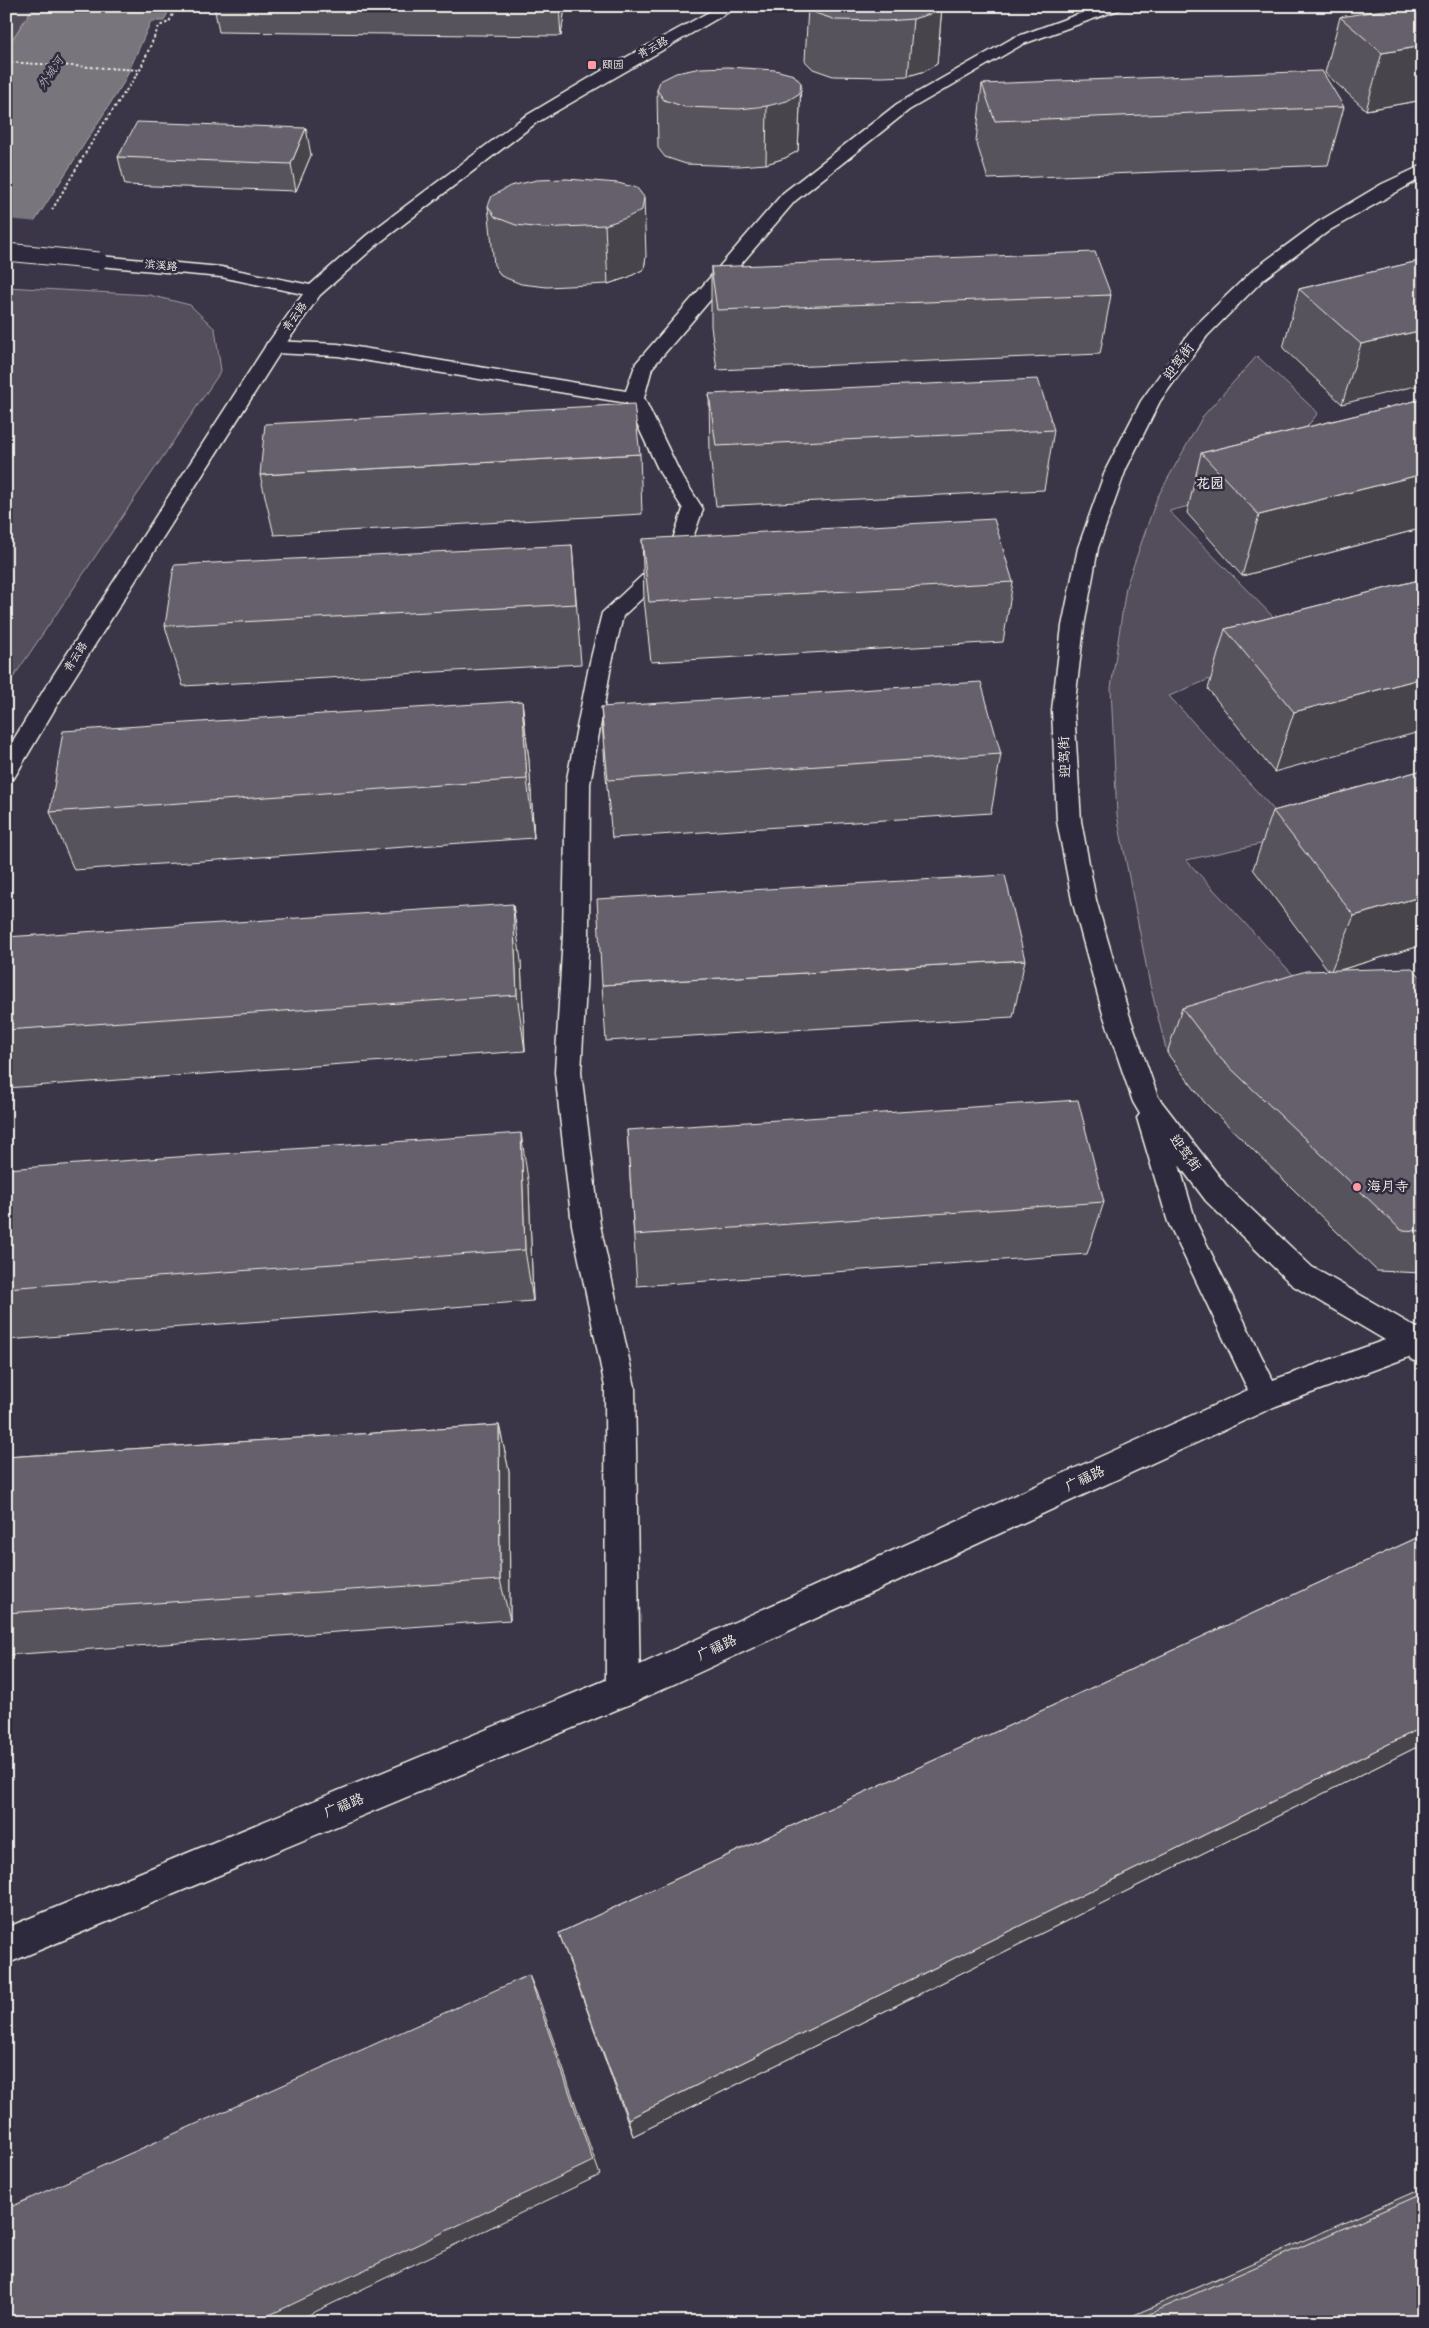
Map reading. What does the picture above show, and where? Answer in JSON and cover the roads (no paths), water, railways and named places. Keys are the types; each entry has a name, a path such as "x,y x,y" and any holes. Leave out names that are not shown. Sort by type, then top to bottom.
{"street":[{"path":"623,1690 620,1387 586,1225 568,1072 576,935 578,784 600,666 613,613 656,574 682,544 693,509 670,473 634,398 643,367 789,197 903,107 1018,41 1116,6"},
{"name":"青云路","path":"6,772 53,693 274,347 314,291 380,234 530,120 725,7"},
{"name":"迎驾街","path":"1420,1344 1302,1276 1216,1193 1146,1102 1116,1014 1084,900 1069,821 1063,710 1073,626 1088,548 1116,469 1151,401 1200,332 1259,274 1316,232 1388,188 1423,170"},
{"name":"滨溪路","path":"6,252 221,272 314,291"},
{"path":"274,347 338,350 634,398"},
{"path":"1146,1102 1182,1222 1266,1396"},
{"name":"广福路","path":"6,1946 623,1690 1266,1396 1420,1344"}],"water":[{"name":"外城河","path":"34,6 171,6 164,21 151,21 124,82 37,218 6,261 6,49"}],"place":[{"name":"颐园","path":"592,65"},
{"name":"海月寺","path":"1357,1187"}],"district":[{"name":"花园","path":"1210,484"}]}
